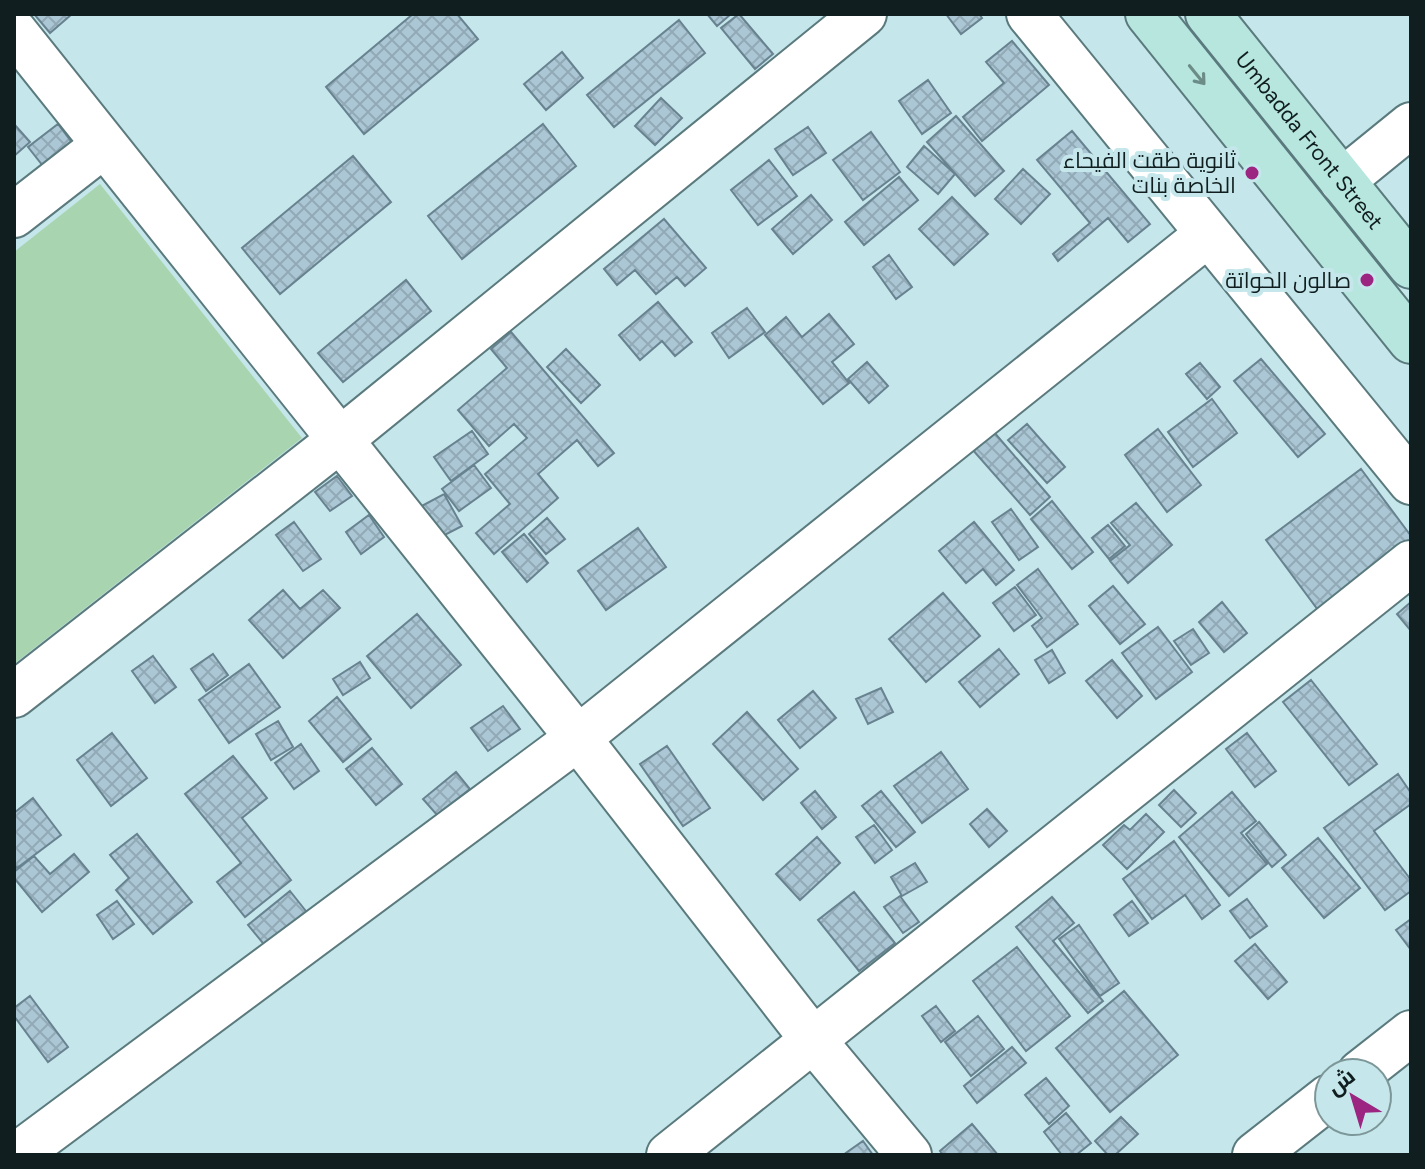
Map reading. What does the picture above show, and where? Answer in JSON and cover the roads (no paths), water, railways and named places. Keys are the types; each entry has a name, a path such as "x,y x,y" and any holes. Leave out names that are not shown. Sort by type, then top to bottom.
{"main road":[{"name":"Umbadda Front Street","path":"1148,14 1411,341"},
{"name":"Umbadda Front Street","path":"1208,14 1411,266"}],"street":[{"path":"14,695 341,439 864,14"},
{"path":"1029,14 1411,482"},
{"path":"14,31 578,738 814,1041 909,1155"},
{"path":"1342,181 1411,125"},
{"path":"14,215 104,145"},
{"path":"17,1155 578,738 1208,234"},
{"path":"669,1155 1411,563"},
{"path":"1380,1057 1411,1033"},
{"path":"1255,1155 1313,1110"}],"place":[{"name":"ثانوية طقت الفيحاء الخاصة بنات","path":"1252,173"},
{"name":"صالون الحواتة","path":"1367,280"}]}
